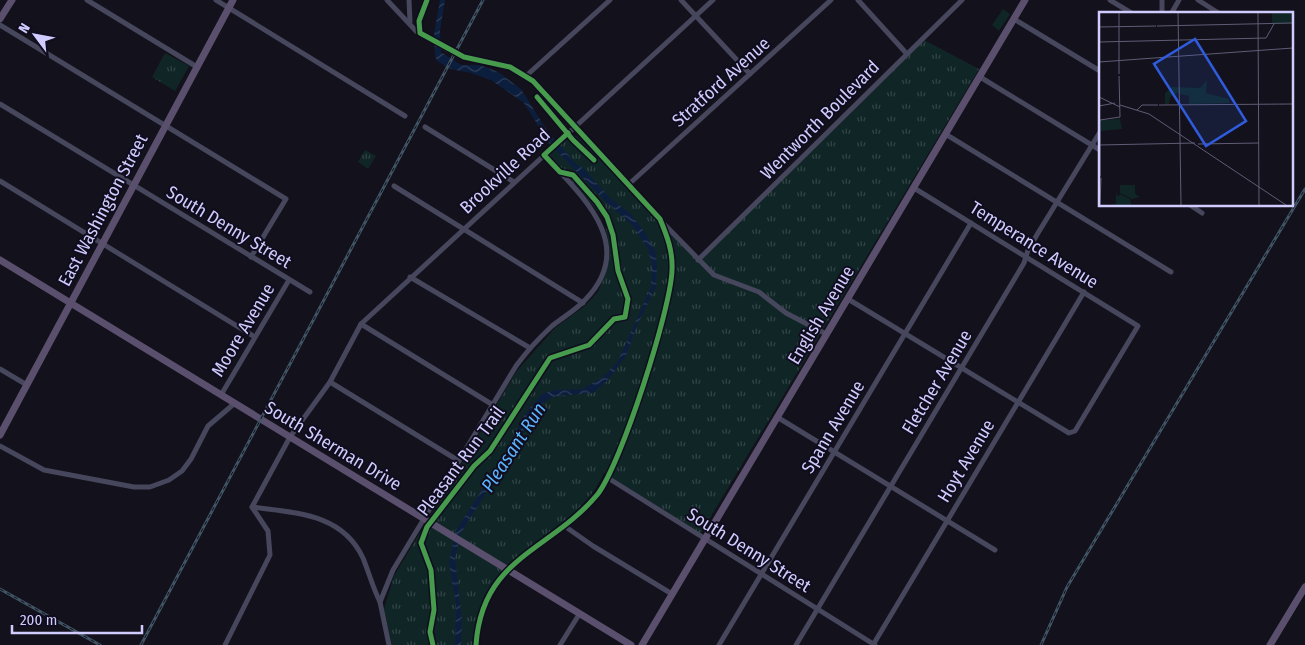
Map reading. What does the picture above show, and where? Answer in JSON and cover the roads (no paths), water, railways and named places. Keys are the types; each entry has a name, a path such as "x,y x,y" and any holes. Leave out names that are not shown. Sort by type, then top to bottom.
{"main road":[{"path":"0,19 12,0"},
{"name":"East Washington Street","path":"0,435 234,0"},
{"name":"English Avenue","path":"642,645 826,334 947,135 1025,0"},
{"name":"South Sherman Drive","path":"0,260 631,645"},
{"path":"1270,645 1305,587"}],"street":[{"path":"87,0 197,67"},
{"path":"216,0 405,116"},
{"path":"386,0 410,22 416,31 448,50 467,58 504,65 526,76 716,277 759,292 783,311 826,334"},
{"path":"409,0 410,22"},
{"path":"526,76 610,0"},
{"path":"681,0 750,74"},
{"name":"Brookville Road","path":"252,508 290,437 330,382 361,324 564,135 714,0"},
{"name":"Stratford Avenue","path":"628,185 832,0"},
{"path":"858,0 907,54"},
{"name":"Wentworth Boulevard","path":"698,260 962,0"},
{"path":"1110,0 1130,12"},
{"path":"1172,12 1180,0"},
{"path":"1198,0 1217,12"},
{"path":"1014,19 1099,70"},
{"path":"0,25 286,199 251,257"},
{"path":"980,77 1099,149"},
{"name":"South Denny Street","path":"0,104 310,292"},
{"path":"425,127 514,182"},
{"name":"Fletcher Avenue","path":"796,645 1027,256 1032,242 1099,134"},
{"path":"947,135 1171,272"},
{"path":"380,602 388,579 516,366 530,348 553,326 583,302 597,285 603,270 606,252 603,230 591,208 544,155"},
{"path":"0,181 255,337"},
{"path":"394,186 583,302"},
{"name":"Temperance Avenue","path":"914,188 1138,326 1076,431 1072,433 1056,426 1017,403"},
{"path":"1192,206 1202,213"},
{"path":"476,645 478,623 484,604 507,569 590,502 608,478 645,376 669,294 672,258 667,235 660,219"},
{"name":"Spann Avenue","path":"719,645 971,223"},
{"path":"410,277 530,348"},
{"name":"Moore Avenue","path":"221,395 289,280"},
{"name":"Hoyt Avenue","path":"874,645 1084,292"},
{"path":"848,299 1017,403"},
{"path":"361,324 493,404"},
{"path":"0,369 27,385"},
{"path":"330,382 459,461"},
{"path":"0,446 44,470 134,487 150,487 164,483 182,470 192,459 208,426 235,403"},
{"path":"777,417 995,550"},
{"name":"South Denny Street","path":"608,478 874,645"},
{"path":"252,508 314,516 337,527 351,540 360,553 380,602 389,645"},
{"path":"225,645 270,555 268,531 252,508"},
{"path":"563,525 593,546 672,594"},
{"path":"560,645 580,613"}],"water":[{"name":"Pleasant Run","path":"440,0 445,0 440,30 441,52 461,65 480,65 498,72 521,89 546,129 575,163 584,169 611,199 630,213 644,231 655,250 657,264 656,287 637,325 626,356 607,381 593,393 556,396 547,400 533,413 522,436 461,533 455,558 462,622 461,645 455,645 456,605 449,563 456,530 504,456 525,414 542,394 554,390 582,389 603,377 618,361 651,287 652,264 648,249 632,225 609,205 549,143 524,103 491,80 451,69 437,61 434,34"}],"railway":[{"path":"141,645 483,0"},
{"path":"1041,645 1067,587 1305,189"},
{"path":"0,589 100,645"}]}
